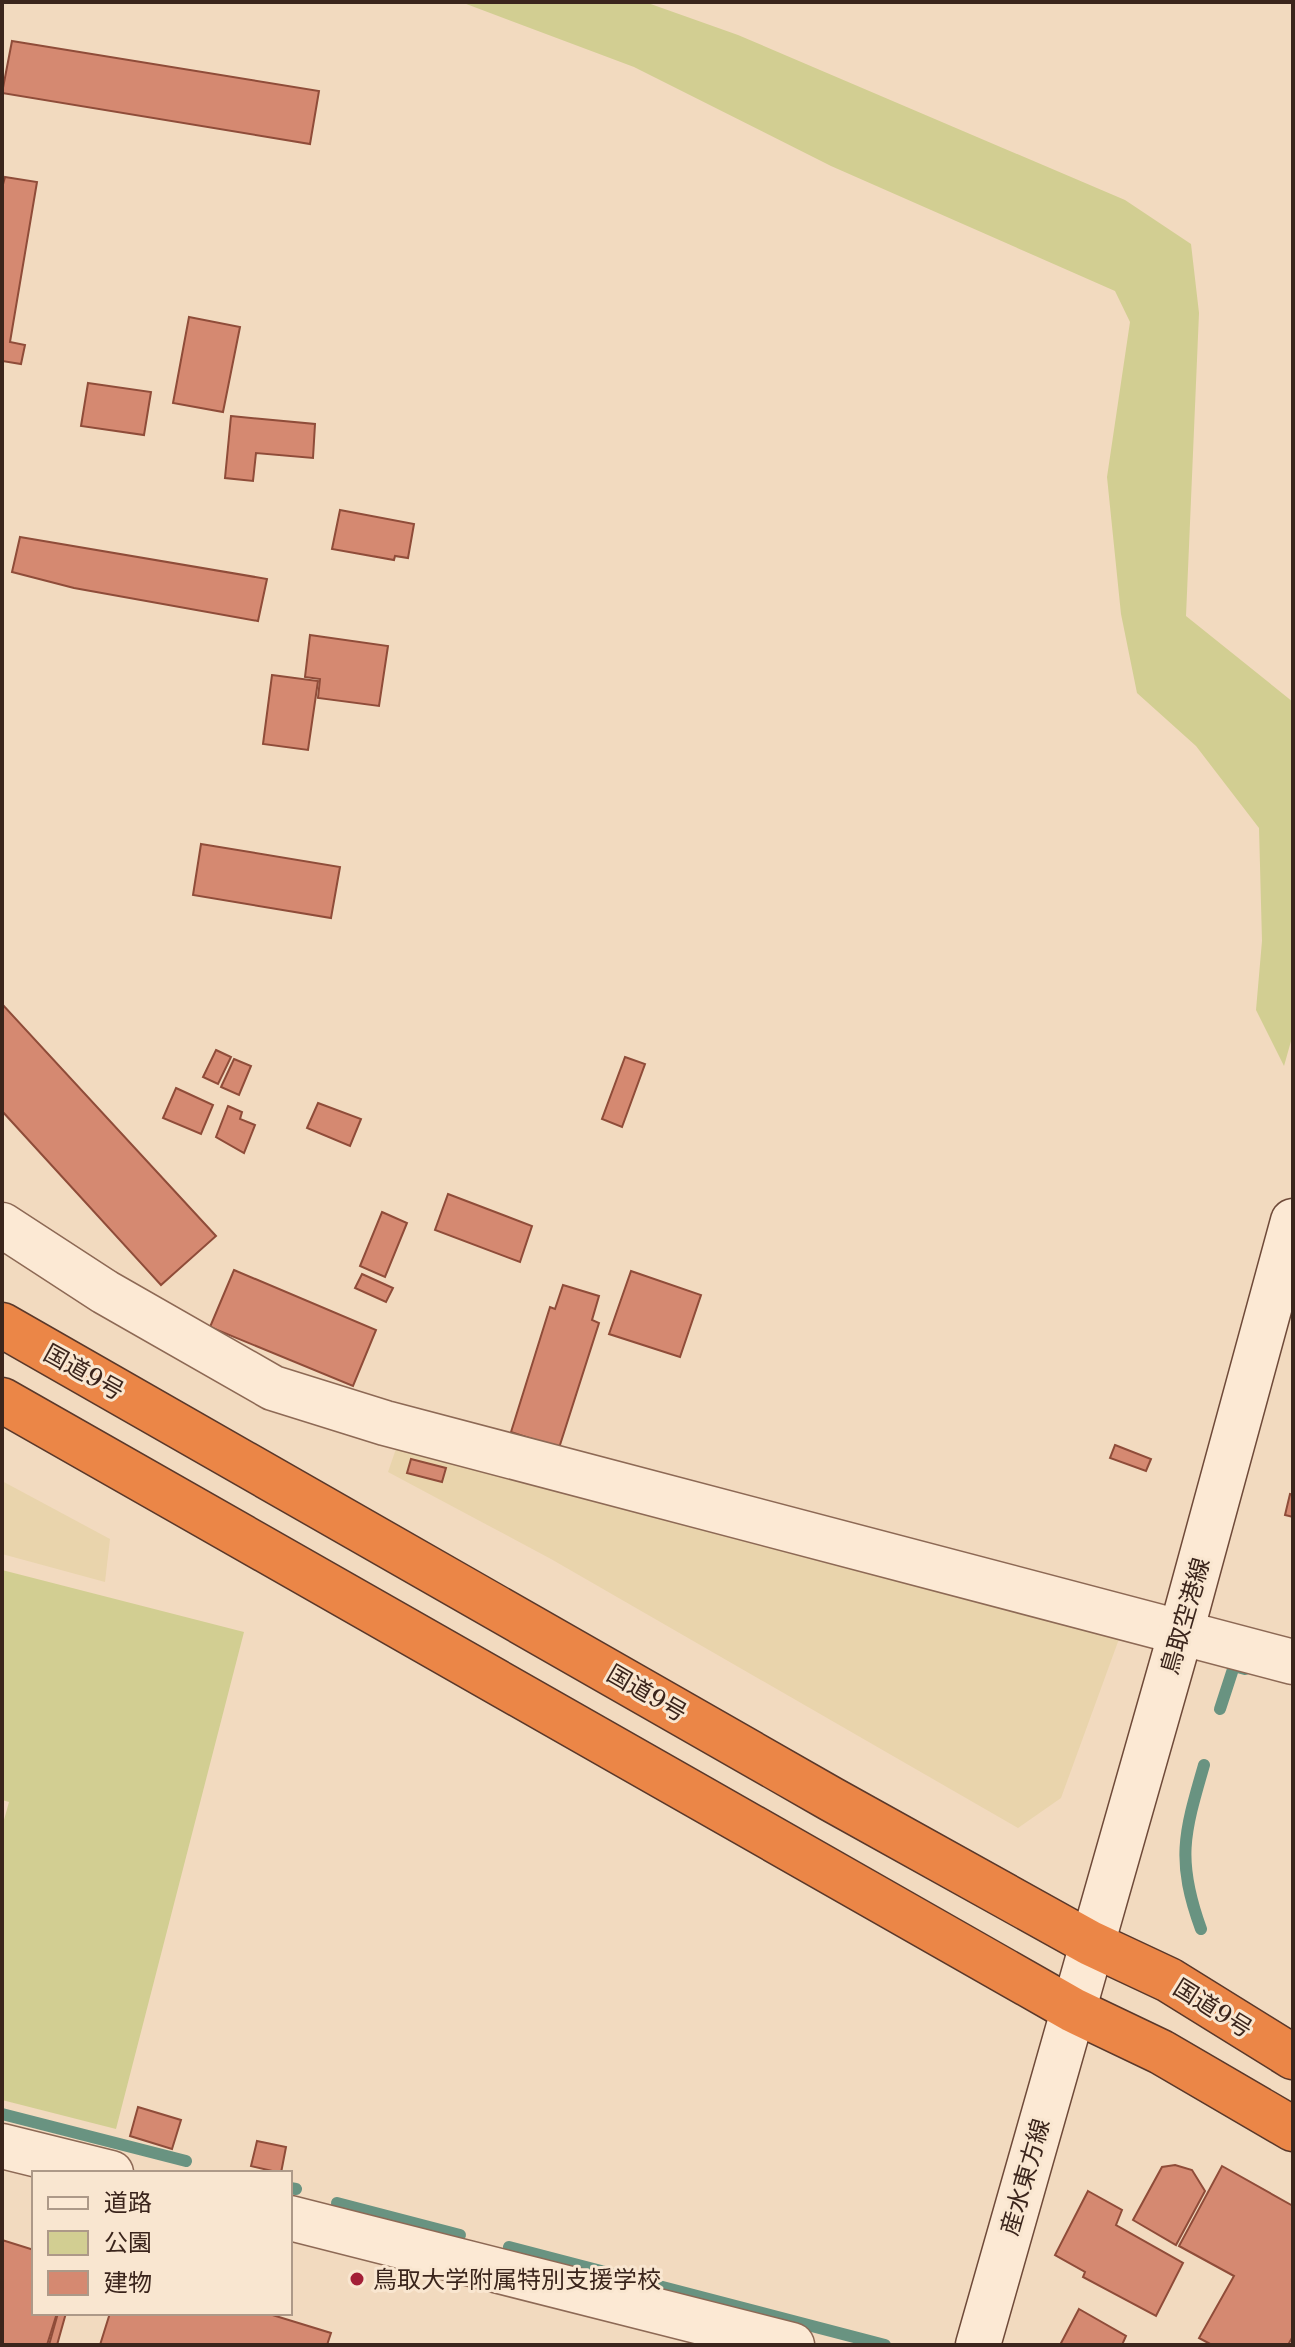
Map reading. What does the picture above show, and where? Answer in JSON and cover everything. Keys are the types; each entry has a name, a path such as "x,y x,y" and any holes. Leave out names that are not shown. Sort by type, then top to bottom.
{"highway":[{"name":"国道9号","path":"2,1325 831,1799 1090,1943 1169,1980 1293,2057"},
{"path":"2,1400 1073,2010 1161,2052 1293,2129"}],"street":[{"name":"鳥取空港線","path":"1073,2010 1181,1632 1293,1221"},
{"path":"2,1225 105,1292 273,1388 385,1423 1293,1662"},
{"name":"産水東方線","path":"978,2345 1073,2010"},
{"path":"2,2146 103,2171"},
{"path":"292,2219 792,2345"}],"shaded area":[{"path":"398,1443 1123,1628 1061,1798 1018,1828 551,1559 388,1472"},
{"path":"2,1481 110,1539 105,1582 2,1554"}],"green space":[{"path":"461,2 645,2 738,35 1125,200 1191,244 1199,313 1186,616 1293,702 1293,1034 1284,1066 1256,1010 1262,941 1259,828 1196,746 1137,693 1121,614 1107,477 1130,322 1115,291 831,166 634,67"},
{"path":"2,1570 244,1632 116,2129 2,2100 2,1827 9,1802 2,1800"}],"building":[{"path":"12,41 319,91 310,144 2,93"},
{"path":"5,177 37,182 10,342 25,345 21,364 2,361 2,188"},
{"path":"189,317 240,327 223,412 173,403"},
{"path":"88,383 151,392 144,435 81,426"},
{"path":"231,416 315,424 313,458 256,453 253,481 225,478"},
{"path":"340,510 414,524 408,558 395,556 394,560 332,549"},
{"path":"20,537 267,579 258,621 74,588 12,572"},
{"path":"310,635 388,646 379,706 318,698 320,679 305,677"},
{"path":"272,675 318,681 308,750 263,744"},
{"path":"201,844 340,867 331,918 193,895"},
{"path":"2,1004 216,1236 161,1285 2,1111"},
{"path":"216,1050 231,1057 218,1084 203,1077"},
{"path":"625,1057 645,1064 622,1127 602,1119"},
{"path":"234,1059 251,1066 239,1095 221,1087"},
{"path":"176,1088 213,1105 201,1134 163,1118"},
{"path":"318,1103 361,1119 350,1146 307,1128"},
{"path":"228,1106 242,1112 240,1119 255,1125 244,1153 216,1137"},
{"path":"448,1194 532,1226 520,1262 435,1230"},
{"path":"382,1212 407,1223 385,1277 360,1266"},
{"path":"234,1270 376,1330 353,1386 210,1327"},
{"path":"631,1271 701,1295 680,1357 609,1334"},
{"path":"362,1274 393,1288 386,1302 355,1288"},
{"path":"563,1285 599,1296 592,1320 599,1323 559,1448 511,1432 550,1307 555,1309"},
{"path":"1115,1445 1151,1459 1146,1471 1110,1458"},
{"path":"411,1459 446,1468 442,1482 407,1473"},
{"path":"1290,1494 1293,1495 1293,1517 1285,1515"},
{"path":"138,2107 181,2120 172,2149 130,2136"},
{"path":"257,2141 286,2147 281,2171 251,2166"},
{"path":"1175,2165 1192,2170 1205,2191 1176,2245 1133,2220 1162,2167"},
{"path":"1222,2166 1293,2206 1293,2336 1288,2345 1212,2345 1199,2338 1234,2276 1179,2246"},
{"path":"1088,2191 1122,2210 1116,2225 1183,2263 1156,2316 1083,2277 1085,2272 1055,2255"},
{"path":"2,2240 32,2249 32,2315 56,2315 47,2345 2,2345"},
{"path":"1079,2309 1126,2336 1122,2345 1060,2345"},
{"path":"57,2315 65,2315 57,2345 49,2345"},
{"path":"109,2315 272,2315 331,2333 327,2345 100,2345"}],"waterway":[{"path":"1220,1709 1234,1666 1245,1669"},
{"path":"1201,1929 1188,1884 1186,1847 1204,1765"},
{"path":"2,2114 186,2161"},
{"path":"292,2188 296,2189"},
{"path":"337,2203 460,2235"},
{"path":"509,2247 885,2345"}],"place":[{"name":"鳥取大学附属特別支援学校","path":"357,2279"}]}
